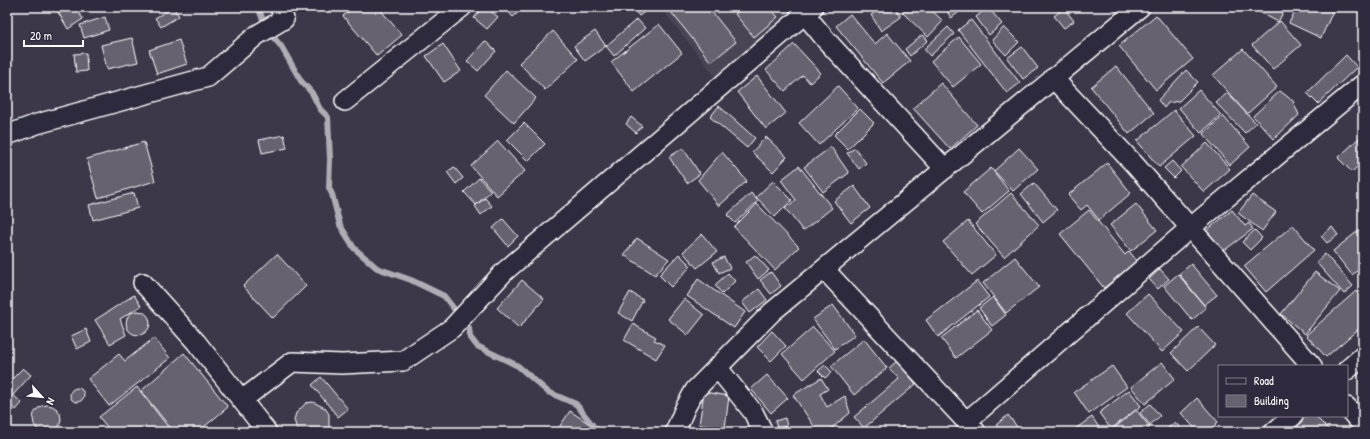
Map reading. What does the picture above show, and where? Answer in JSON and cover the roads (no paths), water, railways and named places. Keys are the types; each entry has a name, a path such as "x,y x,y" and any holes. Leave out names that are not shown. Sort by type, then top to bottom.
{"street":[{"path":"345,102 462,7"},
{"path":"675,432 685,408 695,390 772,312 1140,7"},
{"path":"242,400 292,362 342,364 403,361 452,328 505,271 806,9 826,40 945,169"},
{"path":"7,135 37,124 208,77 282,13"},
{"path":"1053,78 1134,164 1311,365"},
{"path":"824,269 971,427 1190,228 1363,84"},
{"path":"143,283 196,342 267,432"},
{"path":"1348,369 1363,356"},
{"path":"717,367 753,412 763,432"},
{"path":"1348,408 1363,426"},
{"path":"1274,432 1292,417"}],"waterway":[{"path":"258,7 267,30 281,46 301,81 312,93 320,109 328,117 330,159 329,188 340,225 354,248 377,268 411,280 444,296 469,328 470,337 477,346 518,366 548,392 576,404 598,432"}]}
